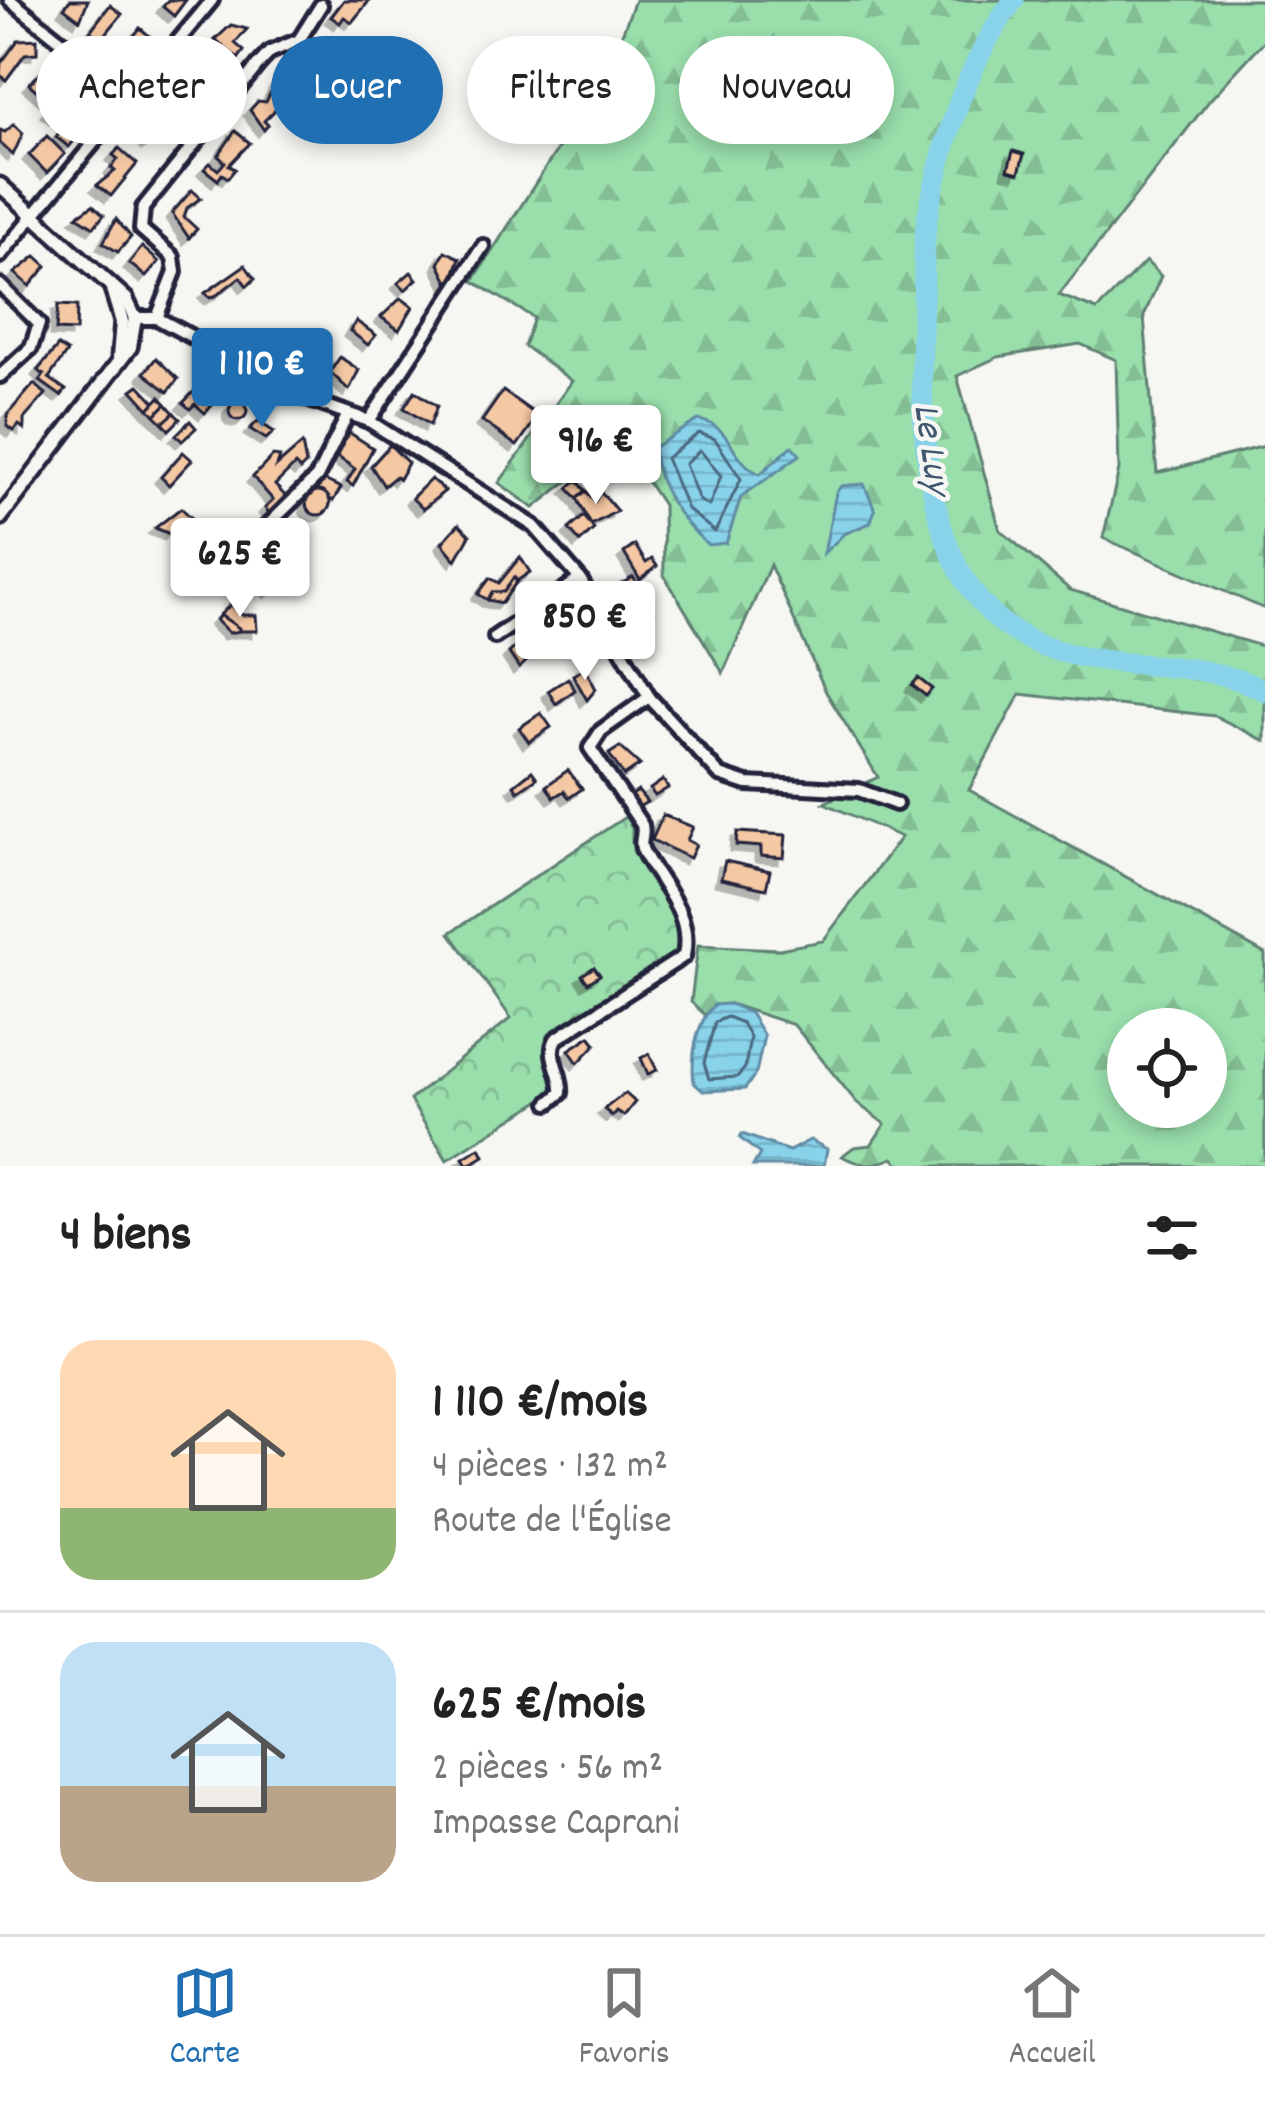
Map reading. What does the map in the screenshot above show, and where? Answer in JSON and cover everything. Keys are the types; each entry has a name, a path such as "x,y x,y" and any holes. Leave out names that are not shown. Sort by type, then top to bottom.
{"street":[{"path":"10,0 55,36"},
{"path":"183,36 212,0"},
{"path":"157,317 175,272 173,257 142,229 143,208 258,65 270,52 299,40 321,5"},
{"path":"0,256 95,144"},
{"path":"0,185 112,288 129,320 117,363 0,518"},
{"path":"369,421 483,246"},
{"path":"0,285 39,324 32,348 0,376"},
{"path":"129,320 157,317 307,399 369,421 515,512 580,579 649,697 720,775 747,784 859,790 896,804"},
{"path":"210,582 317,477 349,414"},
{"path":"495,637 580,579"},
{"path":"549,1103 561,1093 562,1081 552,1053 556,1039 684,956 687,940 681,910 639,845 642,824 590,748 602,731 649,697"}],"green space":[{"path":"635,0 1265,0 1265,40 1209,101 1059,295 1097,310 1146,261 1161,276 1144,316 1157,473 1265,446 1265,609 1103,538 1119,470 1116,360 1080,344 998,357 957,376 1000,530 1070,590 1265,647 1265,741 1215,716 1020,694 969,790 1265,954 1265,1166 901,1166 893,1158 873,1164 855,1162 842,1156 854,1147 871,1145 885,1124 857,1103 794,1025 730,1004 714,1005 705,1015 691,1002 698,945 779,949 823,941 901,837 824,803 878,777 826,692 770,565 723,673 664,575 663,505 619,440 534,508 499,483 572,381 524,346 534,318 473,281 561,144 655,144 655,36 621,36"},
{"path":"625,817 632,827 632,843 674,909 682,948 549,1039 552,1093 447,1160 410,1100 511,1018 450,933"}],"water":[{"path":"698,420 718,429 760,474 792,446 800,455 741,497 726,543 708,545 687,524 671,502 656,463 653,448"},
{"path":"864,484 875,510 870,523 844,534 824,553 836,493 841,486"},
{"path":"730,1004 750,1013 764,1036 756,1073 745,1089 703,1091 694,1083 693,1073 699,1031 714,1005"},
{"path":"742,1134 789,1151 810,1140 827,1149 824,1166 753,1166 760,1154 740,1138"}],"building":[{"path":"70,0 88,0 80,20 64,8"},
{"path":"168,0 186,0 174,16 163,7"},
{"path":"344,0 370,0 352,22 344,17 340,23 331,17"},
{"path":"110,5 122,14 104,36 90,31"},
{"path":"231,25 247,29 241,36 219,36"},
{"path":"36,39 36,53 25,54 6,80 0,75 1,63 18,40"},
{"path":"271,92 271,114 264,121 268,125 264,130 250,110 258,101 266,102"},
{"path":"14,124 23,133 13,155 0,143 0,130 5,132"},
{"path":"250,143 229,165 235,169 228,178 222,174 218,180 204,169 210,163 218,170 225,162 218,156 226,144"},
{"path":"39,144 55,144 65,154 47,173 29,155"},
{"path":"119,148 137,164 111,196 97,185 115,171 111,168 118,159 113,155"},
{"path":"1013,151 1024,154 1019,173 1008,170"},
{"path":"192,190 201,198 187,208 184,217 197,229 189,238 172,213"},
{"path":"93,205 104,215 94,227 77,216"},
{"path":"116,219 131,237 118,252 103,243"},
{"path":"142,247 159,262 146,277 129,263"},
{"path":"445,251 460,258 450,286 439,264"},
{"path":"36,256 47,266 30,286 15,273"},
{"path":"245,265 255,279 247,286 240,277 217,295 210,298 205,293"},
{"path":"411,272 417,279 405,290 398,283"},
{"path":"401,298 413,307 399,330 381,317"},
{"path":"58,305 77,306 76,331 56,330"},
{"path":"356,321 376,335 368,345 350,331"},
{"path":"296,340 302,342 298,350 316,359 310,372 288,357"},
{"path":"58,346 67,352 49,378 66,390 61,396 40,381 44,375 38,370"},
{"path":"340,357 359,370 349,390 330,372"},
{"path":"156,358 178,379 168,392 144,373"},
{"path":"202,383 219,398 205,413 195,404 190,409 183,403"},
{"path":"34,384 46,394 24,419 24,429 19,425 14,431 7,426 8,414"},
{"path":"139,385 155,402 149,409 132,390"},
{"path":"415,391 437,406 430,425 404,408"},
{"path":"503,391 538,416 517,446 482,421"},
{"path":"160,397 166,404 155,415 149,409"},
{"path":"238,402 247,411 238,420 229,411"},
{"path":"166,404 174,413 163,423 155,415"},
{"path":"174,413 180,419 169,430 163,423"},
{"path":"190,421 196,428 182,441 176,435"},
{"path":"258,421 274,432 266,439 250,429"},
{"path":"350,433 373,448 353,486 347,482 355,469 335,455"},
{"path":"302,444 306,464 300,470 295,465 275,485 289,500 271,515 265,508 273,500 253,477 273,456 280,457 277,466"},
{"path":"390,445 408,463 399,479 396,476 384,486 371,466"},
{"path":"183,452 192,460 169,485 161,477"},
{"path":"322,479 341,488 333,501 315,490"},
{"path":"431,479 445,491 423,509 412,498"},
{"path":"577,480 586,491 577,498 568,488"},
{"path":"318,491 330,503 318,515 306,503"},
{"path":"586,491 595,501 601,492 617,511 591,525 577,498"},
{"path":"181,508 195,521 188,528 179,524 170,534 155,528"},
{"path":"584,516 594,529 580,542 569,529"},
{"path":"459,524 470,535 456,560 442,543"},
{"path":"282,536 299,548 294,561 274,547"},
{"path":"635,545 646,563 652,559 657,566 640,580 624,553"},
{"path":"520,557 530,572 517,581 514,577 504,592 492,592 488,600 478,594 490,578 499,583"},
{"path":"263,566 281,582 271,592 250,574"},
{"path":"633,577 651,606 622,622 606,593"},
{"path":"513,578 517,581 502,603 488,600 492,592 504,592"},
{"path":"231,604 242,615 256,615 257,631 239,631 220,615"},
{"path":"651,606 654,611 624,627 622,622"},
{"path":"559,614 575,629 558,646 552,637 559,633 549,621"},
{"path":"220,615 239,631 229,633 216,620"},
{"path":"532,631 543,646 519,668 509,653"},
{"path":"585,668 596,689 587,700 573,675"},
{"path":"568,678 575,690 556,704 548,691"},
{"path":"918,678 932,689 926,696 912,685"},
{"path":"541,713 551,727 529,742 519,728"},
{"path":"620,747 640,765 624,776 609,754"},
{"path":"568,770 582,789 569,798 564,791 554,797 546,786"},
{"path":"532,771 537,778 518,791 514,785"},
{"path":"663,780 668,788 655,796 650,789"},
{"path":"638,791 647,802 637,808 629,797"},
{"path":"663,815 693,827 687,840 696,845 690,858 652,840"},
{"path":"737,832 786,835 784,858 761,856 761,847 736,845"},
{"path":"725,861 770,871 766,889 721,879"},
{"path":"594,967 600,975 588,983 582,975"},
{"path":"590,1036 596,1044 578,1063 569,1050"},
{"path":"649,1054 657,1070 648,1074 641,1058"},
{"path":"625,1093 635,1102 624,1116 616,1111 612,1116 604,1109"},
{"path":"480,1148 484,1156 468,1166 463,1158"}],"waterway":[{"name":"Le Luy","path":"1014,0 960,100 927,220 924,431 941,525 957,566 981,602 1012,630 1073,655 1203,671 1265,691"}]}
